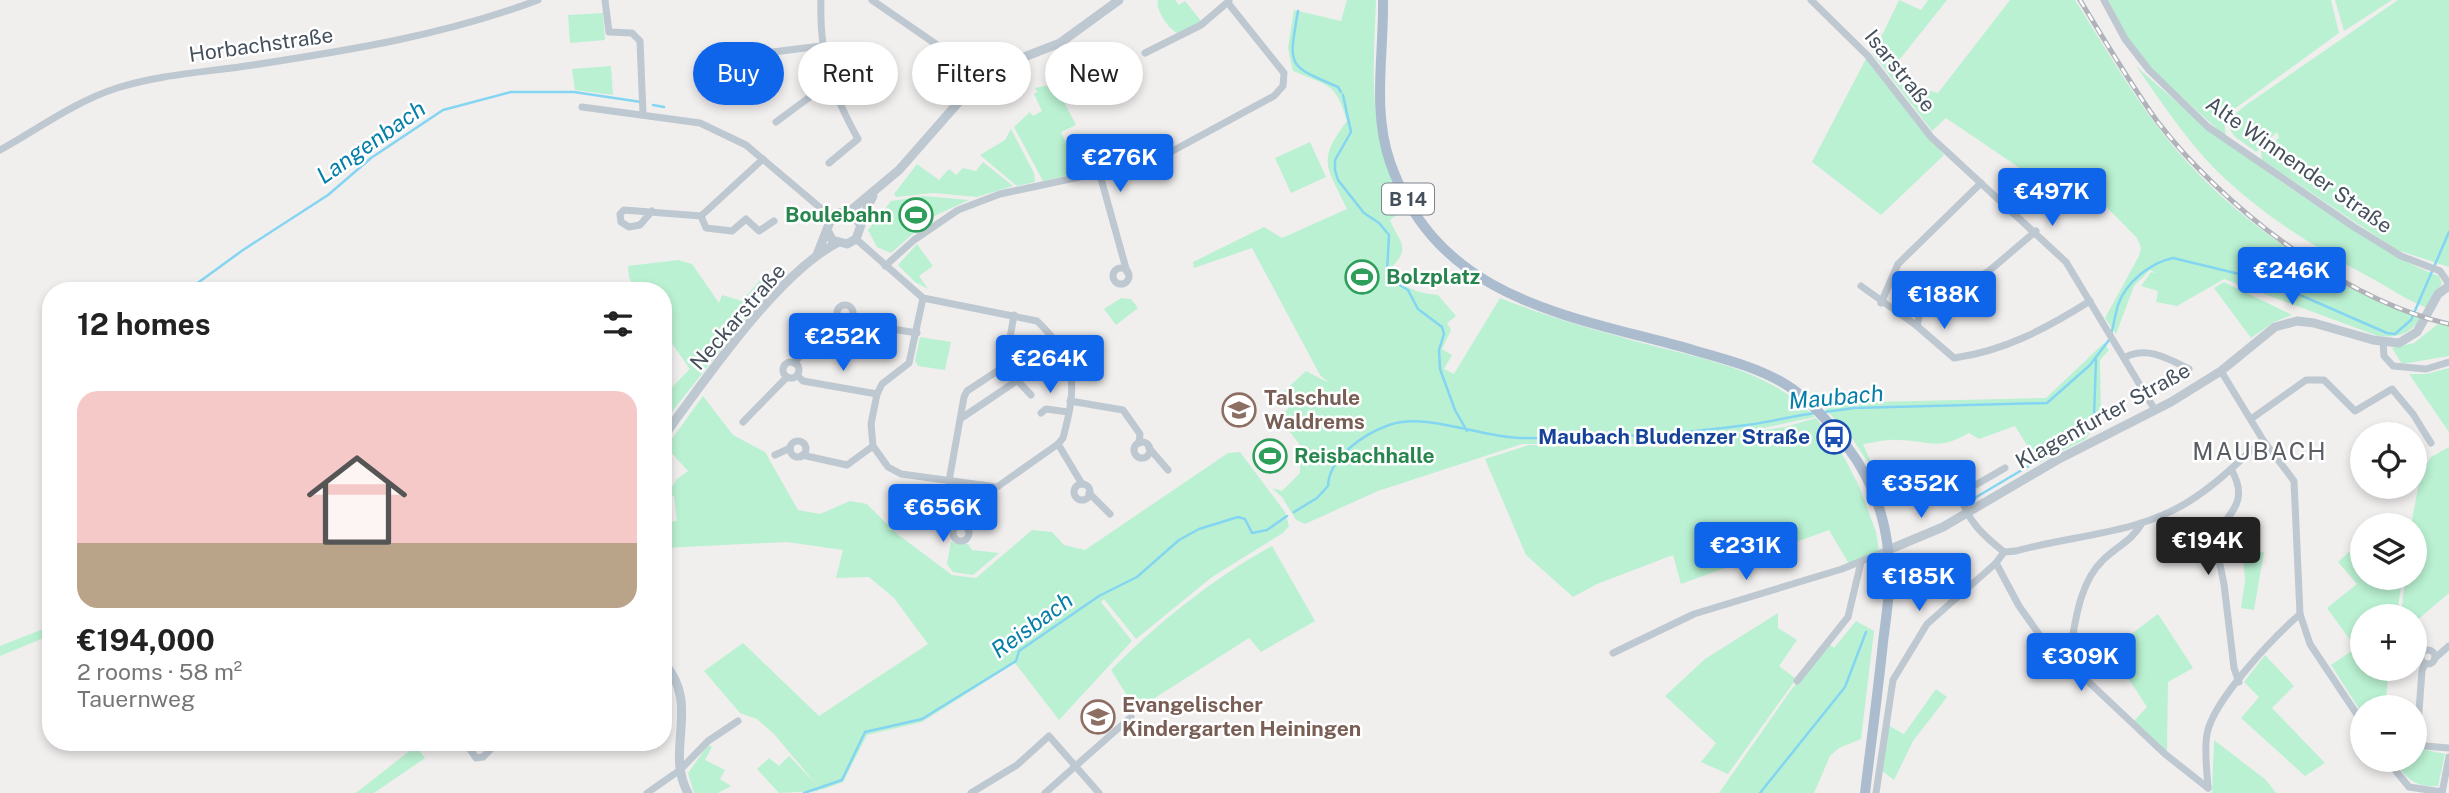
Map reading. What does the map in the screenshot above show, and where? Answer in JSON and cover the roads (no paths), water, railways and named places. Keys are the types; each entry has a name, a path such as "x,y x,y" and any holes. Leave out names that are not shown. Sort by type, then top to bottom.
{"main road":[{"name":"B 14","path":"1383,0 1380,100 1389,159 1400,186 1418,215 1455,258 1511,296 1568,317 1750,368 1784,383 1825,419 1864,471 1875,497 1888,550 1889,589 1865,793"}],"street":[{"name":"Horbachstraße","path":"0,150 91,99 117,88 159,78 396,42 470,24 538,0"},
{"path":"606,0 609,32 632,33 640,41 643,114"},
{"path":"821,0 821,42"},
{"path":"872,0 933,42"},
{"path":"1031,54 1060,43 1119,0"},
{"name":"Isarstraße","path":"1811,0 1868,56 1931,137 2036,231 2066,262 2126,357 2155,410"},
{"name":"Alte Winnender Straße","path":"2104,0 2125,39 2150,71 2208,127 2285,182 2401,257 2440,271 2449,285"},
{"path":"886,266 937,222 971,205 1000,194 1154,161 1274,96 1286,77 1228,2 1201,25 1145,53"},
{"path":"776,122 799,105"},
{"path":"829,163 858,139 841,105"},
{"path":"874,194 860,222 856,239 847,244 837,243 827,230 830,216 839,211 850,211 874,194 959,105"},
{"path":"582,107 700,123 746,145 830,216"},
{"path":"652,211 701,216 763,159"},
{"path":"1100,174 1127,272"},
{"path":"1881,303 1898,264 1981,183"},
{"path":"850,211 860,222"},
{"path":"701,216 706,228 732,231 746,219 759,231 774,221"},
{"name":"Neckarstraße","path":"817,256 827,230"},
{"path":"1917,326 1920,313 1926,308 1989,271 2036,231"},
{"path":"856,239 923,298 1037,321 1065,357 1073,375 1068,412 1058,444 1002,485 972,485 895,471 873,446 871,424 877,394 883,384 909,363 923,298"},
{"name":"Neckarstraße","path":"672,426 771,300 817,256 837,243"},
{"path":"2449,285 2438,294 2422,326 2413,337 2399,343 2383,342 2384,356 2393,366 2420,369 2449,362"},
{"path":"1861,286 1881,303 1917,326 1954,358 2024,338 2090,301"},
{"path":"845,306 852,309 851,319 836,320 839,309 845,306"},
{"path":"949,481 967,390 1004,366 1014,315"},
{"path":"851,319 856,323 917,333"},
{"name":"Klagenfurter Straße","path":"1888,550 1966,515 2057,460 2155,410 2221,371 2285,323 2314,323 2383,342"},
{"path":"787,377 784,367 794,363 805,350"},
{"path":"2126,357 2136,351 2160,355 2189,369"},
{"path":"794,363 799,368 797,375"},
{"path":"1004,366 1031,395"},
{"path":"2221,371 2263,440 2297,488 2296,544 2300,614 2310,643 2350,704"},
{"path":"797,375 803,381 877,394"},
{"path":"743,422 787,377 797,375"},
{"path":"963,417 1015,382 1014,377"},
{"path":"2251,419 2306,380 2324,380 2355,411 2392,389 2431,443"},
{"path":"1070,401 1123,410 1140,434 1139,443 1134,450 1137,456 1146,457 1149,448"},
{"path":"1041,413 1046,409 1068,412"},
{"path":"1876,793 1893,680 1927,624 1996,563 2004,552 2142,523 2188,502 2263,440"},
{"path":"775,456 790,448 794,442 801,441 806,447 802,455"},
{"path":"1139,443 1149,448 1168,470"},
{"path":"1058,444 1082,484 1110,514"},
{"path":"790,448 795,456 802,455 847,465 873,446"},
{"path":"1961,497 1972,487 2006,468"},
{"path":"2231,469 2241,486 2239,497 2214,536 2224,584 2234,668 2239,682"},
{"path":"1082,484 1074,490 1077,499 1086,499 1089,493"},
{"path":"964,526 972,485"},
{"path":"1918,488 1961,497"},
{"path":"1961,497 1966,515 2004,552"},
{"path":"2068,662 2086,584 2102,561 2134,537 2142,523"},
{"path":"1613,653 1694,614 1861,562 1888,550"},
{"path":"1797,681 1848,617 1861,562"},
{"path":"1996,563 2031,624 2165,754 2208,788 2210,727 2220,704 2263,651 2300,614"},
{"path":"2427,663 2432,663 2449,646"},
{"path":"2427,650 2432,650 2435,658"},
{"path":"672,675 682,698 680,769 688,793"},
{"path":"2421,681 2417,737 2425,746 2449,748"},
{"path":"1045,793 1132,717"},
{"path":"648,793 680,769 708,741 738,721"},
{"path":"971,793 1017,765 1049,736 1099,793"},
{"path":"471,751 476,758 484,757 490,751"},
{"path":"2397,772 2409,787 2442,793 2449,757"}],"waterway":[{"name":"Maubach","path":"1298,11 1293,43 1295,61 1300,68 1338,87 1341,92"},
{"name":"Langenbach","path":"199,282 328,195 371,158 443,110 511,92 574,92 641,102"},
{"name":"Maubach","path":"1343,95 1351,132 1335,160 1338,180 1364,213 1379,223 1389,235 1387,272 1393,281 1408,290 1418,309 1442,327 1444,334 1439,350 1440,369 1455,410 1467,431"},
{"name":"Langenbach","path":"653,105 664,107"},
{"name":"Maubach","path":"2111,334 2118,305 2133,281 2156,264 2173,258 2268,281 2387,333 2395,334 2411,320 2449,232"},
{"name":"Maubach","path":"1825,412 1854,408 2047,403 2090,365 2109,340"},
{"path":"1973,499 2027,467 2088,424 2094,416 2096,360"},
{"name":"Maubach","path":"1294,512 1317,498 1328,486 1334,466 1349,448 1379,429 1404,422 1436,423 1504,437 1577,438 1662,434 1756,424 1815,413"},
{"name":"Reisbach","path":"804,793 842,780 865,732 922,719 1016,661 1019,651 1099,596 1137,577 1179,540 1199,529 1238,517 1245,519 1252,533 1267,530 1287,516"},
{"path":"1760,793 1845,687 1866,632"}],"railway":[{"path":"2080,0 2157,121 2215,185 2250,216 2327,272 2409,312 2449,324"}],"place":[{"name":"Boulebahn","path":"916,215"},
{"name":"Bolzplatz","path":"1362,277"},
{"name":"Talschule Waldrems","path":"1239,410"},
{"name":"Maubach Bludenzer Straße","path":"1834,437"},
{"name":"Reisbachhalle","path":"1270,456"},
{"name":"Evangelischer Kindergarten Heiningen","path":"1098,717"}],"district":[{"name":"MAUBACH","path":"2260,452"}]}
